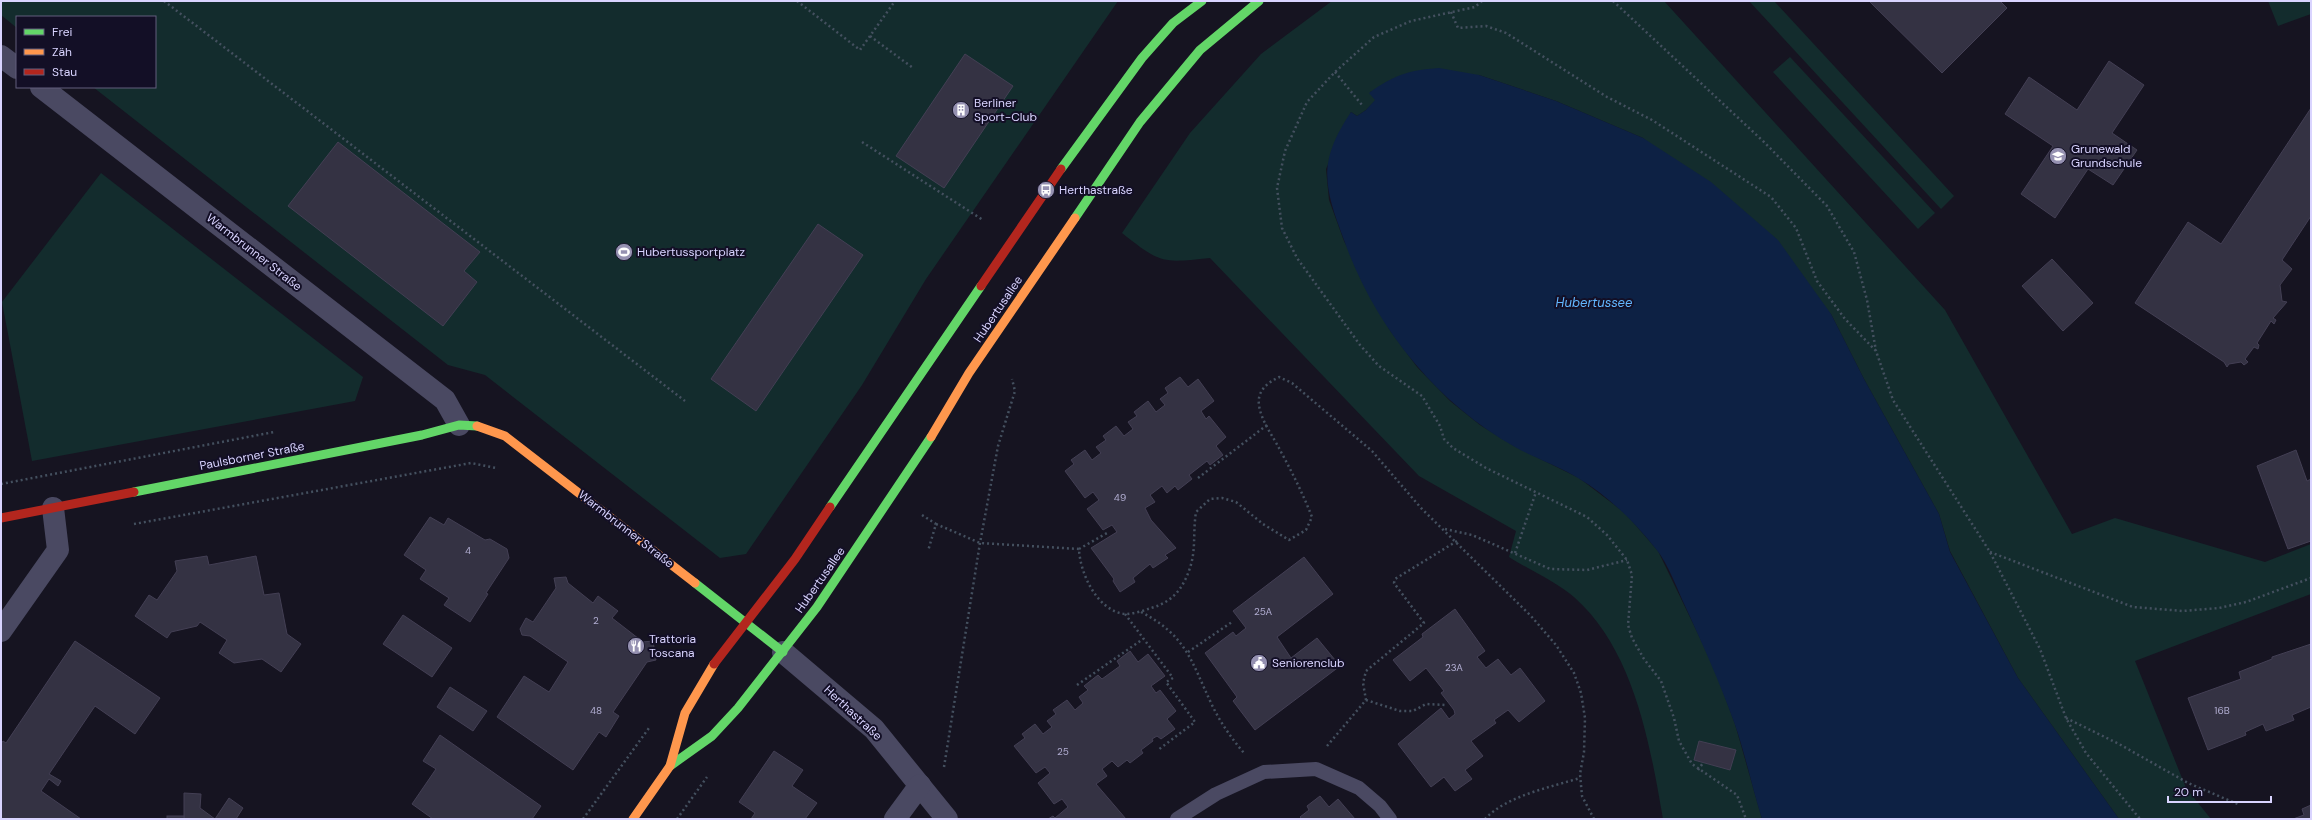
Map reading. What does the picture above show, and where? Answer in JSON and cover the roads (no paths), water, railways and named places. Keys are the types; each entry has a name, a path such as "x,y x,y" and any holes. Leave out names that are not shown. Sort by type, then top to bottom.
{"main road":[{"name":"Hubertusallee","path":"633,819 670,766 685,713 716,660 795,559 1086,134 1142,58 1173,23 1202,1"},
{"name":"Hubertusallee","path":"670,766 712,736 738,708 817,607 927,444 970,373 1140,122 1200,50 1259,1"},
{"path":"1173,23 1176,8"},
{"name":"Paulsborner Straße","path":"1,518 422,435 459,425 481,426 505,436"},
{"name":"Warmbrunner Straße","path":"505,436 746,623"},
{"path":"746,623 783,652"}],"street":[{"path":"1,56 16,67"},
{"name":"Warmbrunner Straße","path":"42,88 445,400 459,425"},
{"path":"1,631 58,550 53,508"},
{"name":"Herthastraße","path":"783,652 874,729 947,819"},
{"path":"895,819 920,785"}],"lane":[{"path":"1176,819 1216,794 1264,772 1316,769 1359,788 1380,806 1390,819"}],"water":[{"name":"Hubertussee","path":"1439,68 1479,75 1556,101 1643,138 1711,182 1778,240 1831,314 1864,379 1939,514 1950,552 2018,678 2119,819 1762,819 1738,734 1723,693 1705,650 1661,555 1639,529 1600,493 1578,478 1515,447 1486,429 1459,408 1434,384 1390,331 1372,302 1357,271 1337,221 1328,189 1327,175 1333,146 1340,130 1351,112 1357,116 1366,110 1375,100 1369,93 1402,74 1419,70"}],"place":[{"name":"Berliner Sport-Club","path":"961,110"},
{"name":"Grunewald Grundschule","path":"2058,156"},
{"name":"Herthastraße","path":"1046,190"},
{"name":"Hubertussportplatz","path":"624,252"},
{"name":"Trattoria Toscana","path":"636,646"},
{"name":"Seniorenclub","path":"1259,663"}]}
